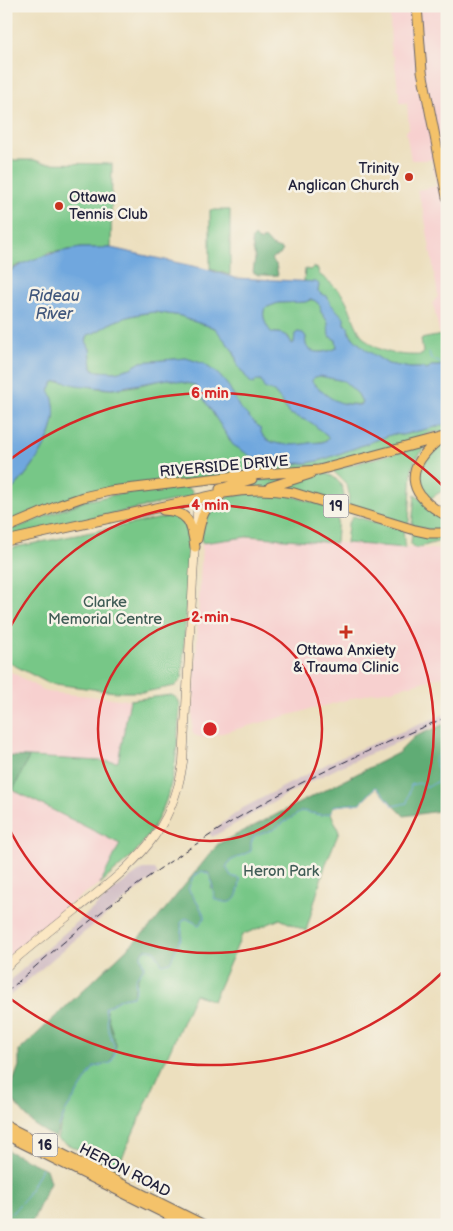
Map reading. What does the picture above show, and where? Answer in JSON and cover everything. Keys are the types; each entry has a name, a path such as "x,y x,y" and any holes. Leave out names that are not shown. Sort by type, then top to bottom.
{"main road":[{"path":"417,6 422,71 447,197"},
{"path":"444,437 420,458 415,469 414,481 424,500 447,516"},
{"name":"RIVERSIDE DRIVE","path":"6,528 83,497 110,491 319,470 444,437"},
{"path":"262,490 297,480 319,470"},
{"path":"198,499 203,493 264,475"},
{"path":"6,967 47,932 112,882 137,858 154,837 172,804 183,762 198,499 196,492 188,482"},
{"name":"RIVERSIDE DRIVE","path":"6,541 224,493 262,490 294,493 415,530 429,533 447,533"},
{"path":"195,547 205,510 209,504 224,493"},
{"path":"153,510 172,510 184,516 192,527 195,547"},
{"name":"HERON ROAD","path":"6,1126 204,1225"},
{"name":"HERON ROAD","path":"6,1135 188,1225"}],"shaded area":[{"path":"400,6 443,6 440,17 447,52 447,334 440,336 433,303 438,296 424,213 417,190 437,186 432,160 411,160 406,132 409,128 407,103 399,103 394,56 391,55 390,10 400,10"},
{"path":"252,537 447,550 447,675 204,738 194,735 192,731 202,543 221,539"},
{"path":"6,669 47,692 130,700 118,762 6,756"},
{"path":"447,713 447,721 344,765 304,785 212,837 209,833 243,808 340,757"},
{"path":"6,787 120,844 100,884 82,895 6,959"},
{"path":"143,869 155,869 158,874 76,939 6,999 6,985 16,975 119,886"}],"green space":[{"name":"Ottawa Tennis Club","path":"6,160 35,160 43,163 112,164 111,248 81,248 48,253 38,259 16,266 6,274"},
{"path":"210,210 230,210 230,275 210,269"},
{"path":"255,236 260,241 265,238 272,246 283,250 280,255 273,257 271,260 276,264 278,275 258,275 253,272 255,258 251,240"},
{"path":"313,267 318,269 319,274 342,294 358,329 370,343 377,348 395,354 422,355 421,339 447,334 447,363 440,366 431,366 426,370 423,368 410,368 388,364 365,349 354,339 344,320 332,306 327,296 318,291 319,286 304,281 305,269 310,270"},
{"path":"314,300 320,305 321,312 328,322 329,336 336,340 337,348 316,352 307,348 306,337 303,333 298,332 295,334 294,343 292,344 288,336 272,333 268,328 264,318 265,308 278,303 305,302"},
{"path":"155,312 181,316 215,328 234,352 238,366 250,382 254,384 255,381 261,381 265,388 274,392 284,404 288,413 312,423 329,438 320,442 297,445 280,444 267,439 262,435 260,428 239,407 229,387 219,375 204,364 186,358 141,362 131,368 115,372 95,371 92,367 90,349 86,341 88,335 120,319"},
{"path":"320,376 344,381 358,394 362,402 358,404 345,404 330,398 311,381 315,377"},
{"path":"168,379 195,385 233,445 264,462 278,464 307,463 322,460 393,434 402,435 447,424 447,431 430,433 414,441 332,464 110,491 6,528 6,496 26,475 44,448 51,433 54,404 49,390 53,382 61,381 113,389"},
{"path":"447,440 447,488 429,499 418,486 417,471 439,443"},
{"path":"428,444 415,460 412,469 409,522 407,524 348,505 348,488 344,481 332,470"},
{"path":"322,473 333,477 340,484 344,493 343,504 301,492 231,489 265,479"},
{"path":"186,487 192,491 194,496 8,537 8,531 85,501 118,494"},
{"path":"252,493 288,495 336,509 335,511 338,515 336,543 248,536 202,543 201,538 205,515 220,501 227,499 227,496"},
{"path":"415,495 447,518 447,531 430,530 412,525"},
{"name":"Clarke Memorial Centre","path":"172,516 185,525 190,540 182,679 175,686 145,692 115,692 48,683 6,661 6,549"},
{"path":"353,516 403,530 405,548 346,543 348,525"},
{"path":"412,533 447,536 447,539 414,548 411,544"},
{"path":"171,695 178,700 180,707 173,777 163,809 140,847 100,884 120,844 13,790 29,757 118,762 130,700"},
{"path":"447,723 447,810 404,816 376,787 361,803 334,806 331,813 321,815 302,811 272,830 254,836 251,843 251,851 230,861 226,867 231,876 240,879 237,896 232,901 227,902 215,899 209,873 202,871 193,877 188,889 205,917 199,925 186,918 181,923 182,936 170,962 162,964 154,950 145,949 141,955 144,968 139,974 133,996 122,998 105,1008 116,1045 111,1063 94,1067 65,1112 55,1138 34,1125 8,1095 19,1066 19,1051 153,924 218,844 398,753 414,737"},
{"path":"6,756 29,757 13,790 6,787"},
{"name":"Heron Park","path":"302,811 321,815 331,813 339,832 325,866 306,931 280,919 242,935 213,1001 195,994 117,1169 57,1139 65,1112 94,1067 111,1063 116,1045 105,1008 122,998 133,996 139,974 144,968 141,955 146,949 154,950 182,936 181,923 200,907 188,889 193,877 202,871 209,874 213,881 211,889 231,876 226,867 248,845 254,836 272,830"},
{"path":"6,1150 46,1169 50,1182 31,1225 6,1225"}],"water":[{"name":"Rideau River","path":"81,248 111,248 206,269 235,278 316,282 319,284 318,291 327,296 330,303 344,318 344,323 354,339 365,349 388,364 423,368 426,370 431,366 440,366 447,363 447,424 402,435 393,434 322,460 307,463 278,464 257,460 233,445 195,385 168,379 112,389 76,385 61,381 54,382 49,390 54,404 51,433 26,474 6,496 6,274 14,268 33,260","holes":["314,300 320,305 321,312 328,322 329,336 336,340 337,348 316,352 307,348 306,337 303,333 298,332 295,334 294,343 292,344 287,336 272,333 268,328 264,317 265,308 278,303 305,302","155,312 181,316 215,328 234,352 238,366 250,382 254,384 255,381 261,381 264,388 274,392 284,404 288,413 312,423 329,438 322,442 297,445 280,444 267,439 262,435 260,428 239,407 229,387 219,375 204,364 186,358 141,362 131,368 115,372 95,371 92,367 90,349 86,341 88,335 120,319","320,376 344,381 358,394 362,402 360,405 352,405 333,399 312,382 315,377"]}],"waterway":[{"path":"429,352 431,359 439,362 441,365"},
{"path":"59,1127 65,1112 94,1067 111,1063 115,1049 108,1028 105,1008 122,998 133,996 136,989 135,979 144,968 141,955 146,949 154,950 162,964 170,962 182,936 181,923 186,918 199,925 205,917 188,889 193,877 202,871 209,874 215,899 227,902 232,901 237,896 240,879 231,876 226,867 230,861 251,851 251,843 254,836 272,830 302,811 321,815 331,813 334,806 361,803 376,787 393,806 407,803 411,785 419,783 428,787 438,781 438,770 434,760 441,752 447,750"},
{"path":"6,1212 12,1213 26,1197 42,1167"}],"railway":[{"path":"6,993 32,969 116,900 236,819 313,777 447,717"}],"place":[{"name":"Trinity Anglican Church","path":"409,177"},
{"name":"Ottawa Tennis Club","path":"59,206"},
{"name":"Ottawa Anxiety & Trauma Clinic","path":"346,632"}]}
